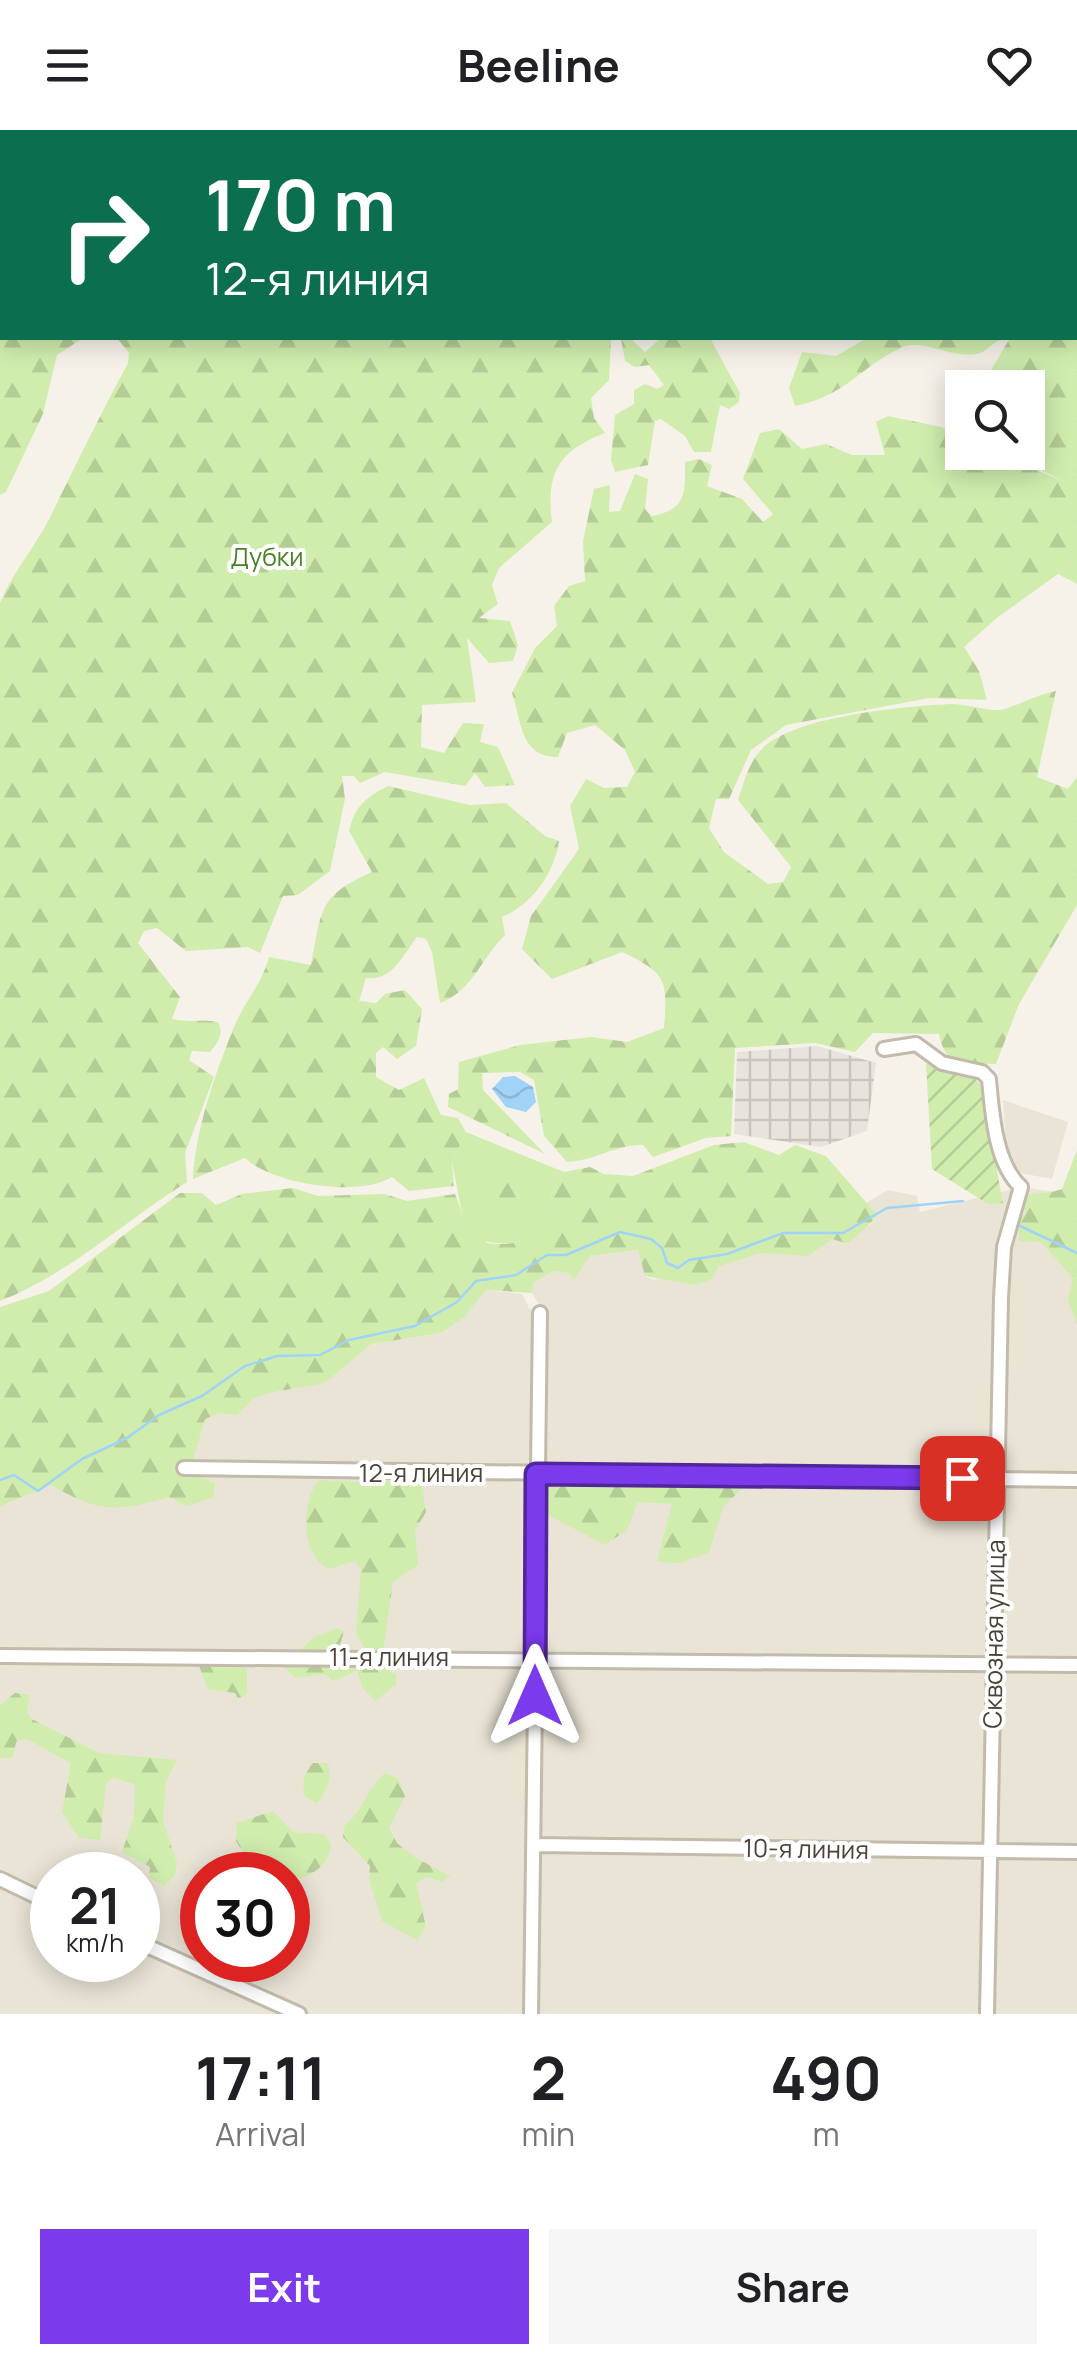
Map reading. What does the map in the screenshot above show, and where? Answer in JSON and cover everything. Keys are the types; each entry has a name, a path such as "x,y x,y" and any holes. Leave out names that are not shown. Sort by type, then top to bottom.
{"street":[{"name":"Сквозная улица","path":"884,1049 916,1044 942,1063 982,1072 989,1078 1004,1162 1010,1177 1020,1187 1004,1247 988,2014"},
{"path":"531,2014 540,1312"},
{"name":"12-я линия","path":"184,1468 1077,1480"},
{"name":"11-я линия","path":"0,1656 1077,1665"},
{"name":"10-я линия","path":"535,1845 1077,1852"},
{"path":"0,1879 30,1893"},
{"path":"160,1952 298,2014"}],"shaded area":[{"path":"817,1046 876,1063 867,1131 821,1147 734,1134 737,1052"},
{"path":"1003,1100 1068,1122 1052,1179 1015,1172 1006,1145"},
{"path":"1021,1187 1077,1195 1077,2014 0,2014 0,1477 345,1364 371,1344 441,1333 486,1290 522,1294 530,1310 541,1308 532,1293 534,1282 554,1271 568,1272 573,1279 589,1256 639,1250 645,1276 653,1280 870,1225 878,1216 866,1203 888,1190 917,1196 920,1212"}],"green space":[{"path":"0,340 80,340 57,355 43,414 6,492 0,495"},
{"name":"Дубки","path":"119,340 611,340 609,380 591,398 594,418 605,433 566,456 551,490 552,522 499,568 492,585 498,604 479,618 510,621 518,645 513,661 489,663 467,638 476,702 422,705 421,747 444,753 463,723 484,724 480,742 498,747 515,785 485,787 475,773 465,786 385,772 360,783 354,776 342,776 345,799 330,871 298,895 283,896 260,953 248,947 186,951 157,928 144,931 138,943 180,997 172,1019 218,1022 220,1026 219,1038 210,1052 192,1051 189,1060 214,1077 185,1153 187,1182 73,1262 0,1301 0,603 48,521 128,363 129,353"},
{"path":"621,340 632,340 645,352 659,340 711,340 740,393 739,402 729,409 720,405 711,452 694,452 685,436 661,419 655,421 648,465 615,472 611,460 615,415 634,404 634,390 645,384 657,389 664,385 649,365 635,367 625,361"},
{"path":"864,340 1000,340 984,351 967,355 919,345 903,347 841,388 795,406 789,388 802,352 836,356"},
{"path":"1009,340 1077,340 1077,584 1058,574 964,647 979,671 987,700 929,698 786,725 751,750 729,799 716,799 709,828 724,852 768,884 783,882 791,867 738,800 753,761 775,739 796,729 850,715 952,704 1000,710 1056,691 1037,777 1068,789 1077,777 1077,905 1019,1004 996,1064 952,1059 939,1034 873,1033 855,1052 815,1043 735,1048 731,1136 706,1138 653,1157 643,1145 633,1145 567,1162 544,1136 534,1080 520,1072 482,1073 483,1090 545,1154 448,1107 449,1094 458,1089 459,1062 520,1045 591,1037 627,1042 664,1028 661,980 637,959 622,952 552,979 522,949 531,916 579,849 570,806 586,779 604,788 627,787 635,772 625,750 595,725 567,733 558,757 536,751 524,736 512,693 535,648 557,626 554,606 569,586 585,581 583,541 594,489 610,485 609,512 620,511 635,474 648,479 645,509 652,516 663,513 682,498 685,462 699,459 712,465 707,486 742,499 763,522 773,514 743,479 760,433 779,429 802,449 826,444 852,455 885,455 876,422 888,416 945,429 945,470 1037,470 1066,482 1041,470 1045,470 1045,370 991,370"},
{"path":"388,786 470,805 506,803 545,836 559,841 553,864 540,886 523,904 502,917 505,935 461,991 440,1003 432,952 426,939 417,937 390,971 366,978 359,1001 376,1003 385,994 405,990 422,1009 416,1046 397,1059 383,1047 376,1053 376,1077 399,1090 424,1078 441,1115 458,1118 466,1132 452,1162 454,1186 409,1191 392,1177 359,1187 317,1185 275,1175 245,1158 193,1179 208,1102 238,1018 269,957 311,965 325,907 341,889 372,872 349,831 362,804"},
{"path":"926,1063 972,1076 981,1085 1003,1203 988,1204 932,1169"},
{"path":"466,1132 564,1172 550,1197 559,1210 536,1234 511,1243 497,1243 450,1232 462,1213 452,1162"},
{"path":"744,1142 779,1155 795,1145 826,1156 878,1216 848,1244 832,1239 808,1256 761,1253 719,1266 712,1279 695,1285 645,1276 638,1250 590,1256 574,1280 568,1273 554,1271 534,1282 532,1293 486,1290 463,1318 441,1333 371,1344 325,1383 268,1393 254,1398 237,1415 219,1413 205,1419 192,1463 195,1474 215,1483 214,1497 187,1506 169,1497 135,1506 95,1505 51,1485 0,1506 0,1307 49,1291 180,1193 202,1193 216,1205 242,1194 293,1188 318,1196 385,1194 407,1201 455,1194 462,1213 451,1231 471,1231 487,1243 509,1244 537,1233 559,1210 550,1197 564,1172 590,1167 604,1174 633,1176 714,1145"},
{"path":"1077,1150 1077,1324 1068,1301 1073,1278 1041,1242 1019,1241 1018,1221 1026,1213 1020,1199 1062,1189"},
{"path":"493,1175 529,1185 526,1196 503,1201 494,1193"},
{"path":"394,1476 421,1479 426,1512 415,1531 418,1565 393,1582 383,1653 367,1653 356,1633 361,1569 355,1561 329,1569 320,1563 309,1541 306,1515 319,1480 365,1482"},
{"path":"545,1484 613,1487 746,1485 723,1507 709,1552 681,1563 657,1562 672,1504 638,1502 627,1530 605,1545 546,1514"},
{"path":"338,1628 344,1632 337,1655 289,1659 315,1637"},
{"path":"199,1666 247,1668 247,1694 238,1699 235,1693 208,1689"},
{"path":"283,1667 385,1668 396,1675 396,1685 375,1701 362,1687 357,1671 333,1681 325,1674 296,1678"},
{"path":"15,1693 30,1695 27,1712 32,1719 99,1753 177,1760 166,1782 163,1821 177,1863 175,1875 164,1886 160,1884 160,1852 122,1852 134,1817 135,1784 113,1778 106,1784 100,1840 79,1838 62,1812 71,1763 27,1739 17,1740 12,1758 0,1758 0,1705"},
{"path":"313,1763 328,1763 329,1769 328,1784 318,1803 305,1797 304,1792 304,1779"},
{"path":"385,1773 398,1778 405,1796 389,1828 397,1843 450,1876 442,1882 427,1877 416,1883 426,1927 417,1940 382,1921 369,1879 370,1866 343,1837 345,1825"},
{"path":"273,1811 293,1832 324,1834 331,1845 327,1858 310,1874 310,1852 243,1852 236,1841 237,1823"}],"water":[{"path":"515,1076 533,1087 536,1102 526,1112 506,1107 492,1089 503,1077"}],"waterway":[{"path":"0,1480 14,1475 38,1491 82,1459 127,1438 159,1415 202,1396 245,1366 277,1356 320,1355 349,1340 415,1326 457,1302 476,1281 516,1275 547,1255 566,1255 620,1232 651,1239 662,1248 667,1263 678,1268 689,1260 727,1254 783,1233 843,1233 887,1208 963,1201"},
{"path":"1018,1225 1077,1253"}],"route":[{"path":"535,1696 536,1474 962,1478"}]}
